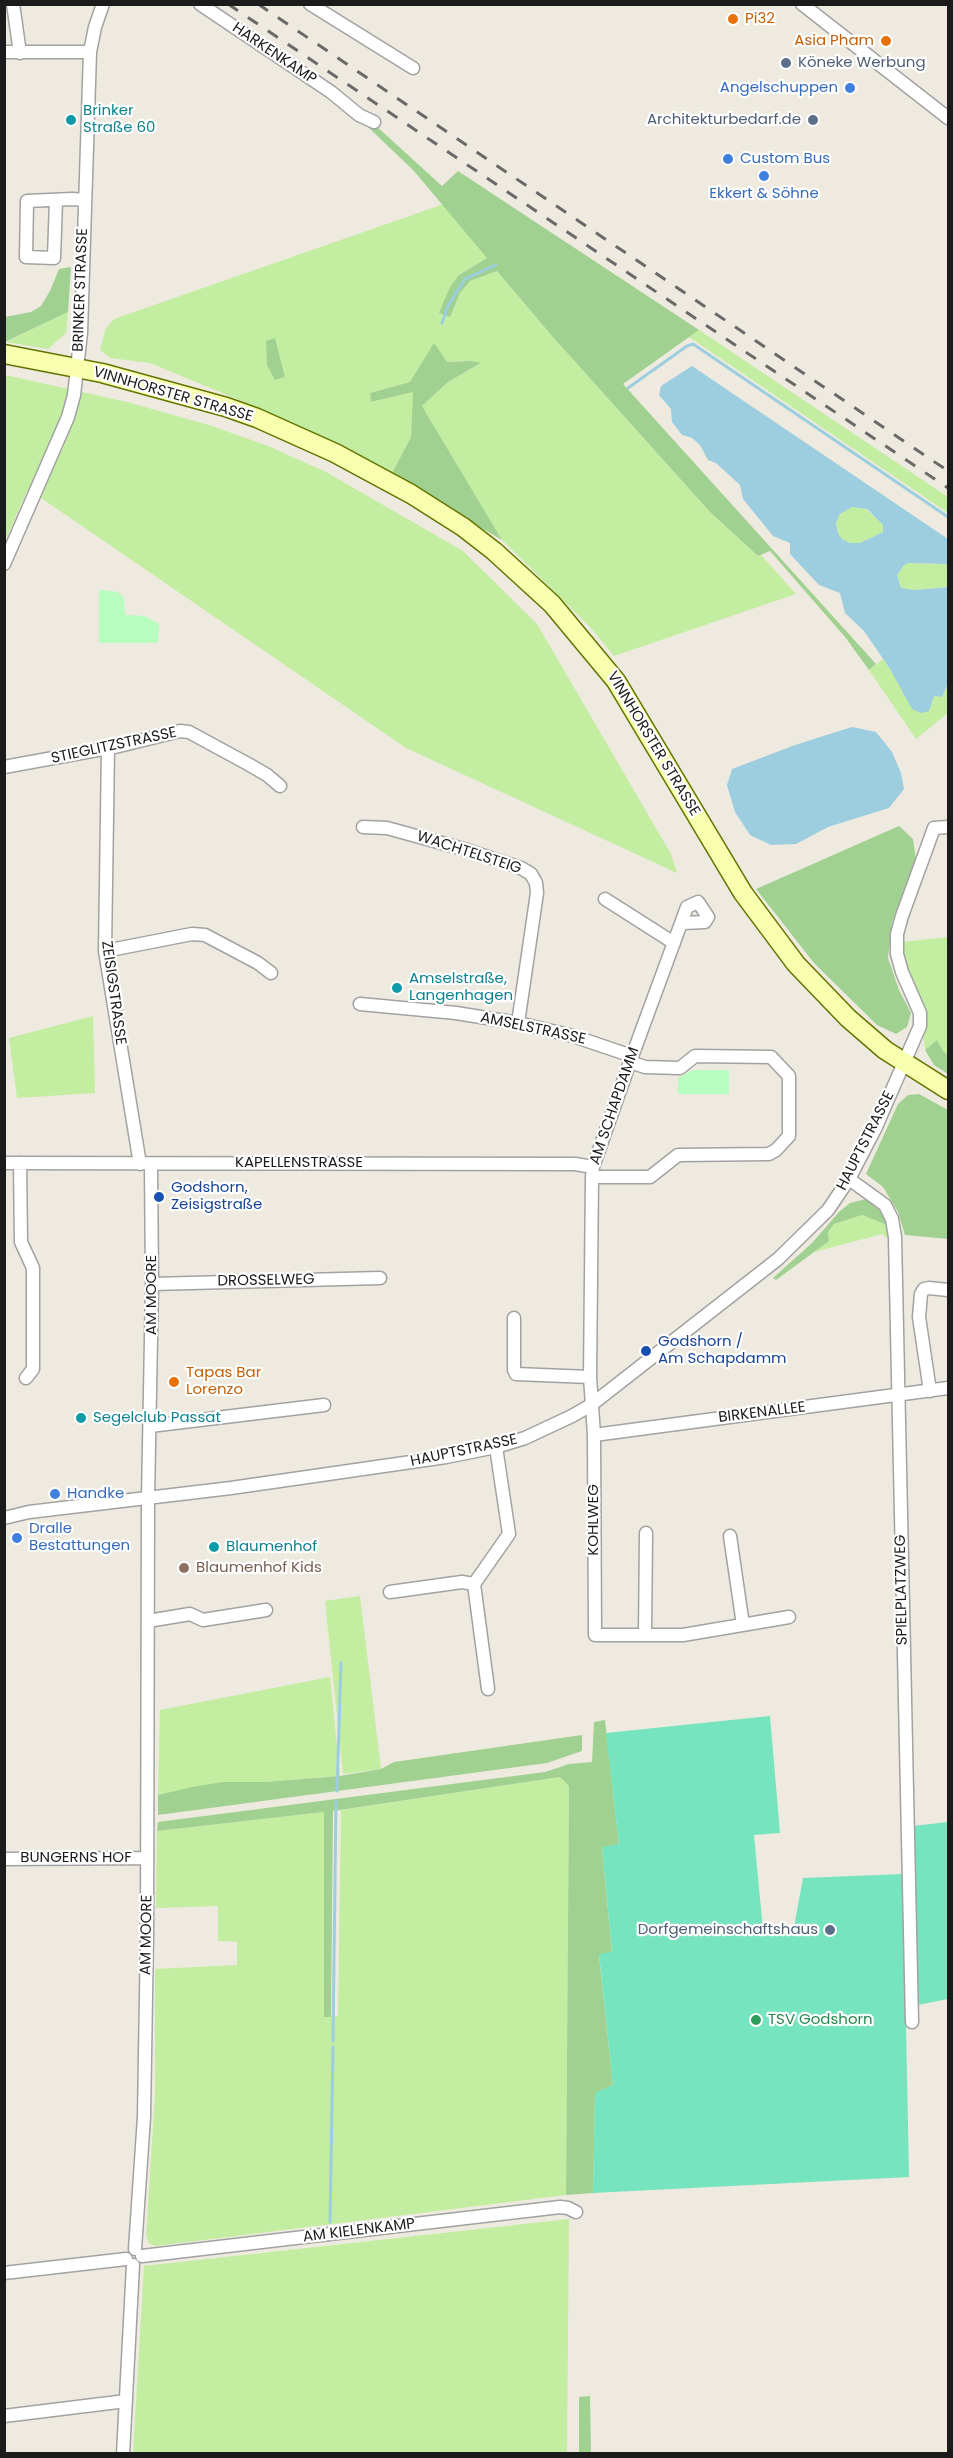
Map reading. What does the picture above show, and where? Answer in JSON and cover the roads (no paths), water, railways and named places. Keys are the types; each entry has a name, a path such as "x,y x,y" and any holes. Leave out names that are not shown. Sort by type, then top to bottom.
{"street":[{"path":"13,4 20,52"},
{"name":"BRINKER STRASSE","path":"4,564 68,417 78,368 90,52 103,4"},
{"name":"HARKENKAMP","path":"200,4 332,92 359,115 374,122"},
{"path":"310,4 413,68"},
{"path":"802,4 948,118"},
{"path":"4,52 90,52"},
{"path":"56,200 54,258 26,257 27,201 56,200 84,200"},
{"name":"VINNHORSTER STRASSE","path":"4,354 78,368 226,407 335,453 411,494 454,521 517,570 552,604 616,681 743,893 816,986 848,1018 905,1064 948,1090"},
{"name":"STIEGLITZSTRASSE","path":"4,767 108,748 180,731 189,732 267,775 280,786"},
{"name":"ZEISIGSTRASSE","path":"108,748 105,951 145,1164"},
{"name":"WACHTELSTEIG","path":"363,827 387,828 467,850 521,868 531,874 537,893 518,1023"},
{"name":"HAUPTSTRASSE","path":"4,1518 29,1512 446,1458 496,1447 547,1429 591,1405 803,1237 828,1210 849,1179 905,1064 918,1032 920,1013 902,972 897,954 897,934 934,828 948,827"},
{"path":"605,899 674,943"},
{"name":"AM SCHAPDAMM","path":"591,1405 592,1172 682,923"},
{"path":"105,951 192,934 205,935 258,963 271,973"},
{"name":"AMSELSTRASSE","path":"360,1004 456,1013 518,1023 573,1036 631,1059 645,1067 680,1068 695,1056 771,1057 789,1076 789,1136 769,1154 678,1155 650,1177 592,1172"},
{"name":"KAPELLENSTRASSE","path":"4,1163 563,1164 592,1172"},
{"path":"20,1163 21,1242 33,1268 33,1369 26,1378"},
{"name":"AM MOORE","path":"123,2454 144,2117 148,1498 152,1284 145,1164"},
{"name":"SPIELPLATZWEG","path":"849,1179 885,1204 892,1219 895,1237 912,2022"},
{"name":"DROSSELWEG","path":"152,1284 380,1278"},
{"path":"930,1391 919,1317 921,1294 924,1289 948,1290"},
{"path":"514,1318 514,1370 516,1374 590,1377"},
{"name":"BIRKENALLEE","path":"594,1435 948,1388"},
{"path":"150,1426 324,1405"},
{"name":"KOHLWEG","path":"591,1405 594,1435 594,1635 645,1635"},
{"path":"488,1689 474,1584 509,1534 496,1447"},
{"path":"646,1533 645,1635 683,1635 789,1617"},
{"path":"730,1536 743,1625"},
{"path":"390,1592 462,1582 474,1584"},
{"path":"148,1621 190,1614 204,1620 266,1610"},
{"name":"BUNGERNS HOF","path":"4,1859 147,1858"},
{"name":"AM KIELENKAMP","path":"4,2273 560,2208 568,2208 576,2212"},
{"path":"4,2416 126,2402"}],"water":[{"path":"692,366 948,539 948,564 909,563 904,565 897,575 901,588 915,590 948,587 948,683 942,697 934,696 929,711 921,713 912,709 890,669 864,631 845,613 840,593 819,585 790,554 790,543 773,536 743,499 740,485 716,463 708,460 700,445 692,438 682,435 672,422 671,409 659,395 661,386","holes":["852,507 867,509 883,525 883,532 860,543 850,543 842,539 836,523 840,514"]},
{"path":"852,727 876,732 892,752 901,773 904,789 889,808 828,827 796,844 771,845 750,835 735,812 727,785 732,769 795,745"}],"waterway":[{"path":"442,323 448,306 465,279 496,265"},
{"path":"628,388 693,344 948,517"},
{"path":"337,1791 341,1663"},
{"path":"333,2041 336,1801"},
{"path":"330,2222 333,2047"}],"railway":[{"path":"228,4 948,488"},
{"path":"258,4 948,471"}],"place":[{"name":"Pi32","path":"733,19"},
{"name":"Asia Pham","path":"886,41"},
{"name":"Köneke Werbung","path":"786,63"},
{"name":"Angelschuppen","path":"850,88"},
{"name":"Brinker Straße 60","path":"71,120"},
{"name":"Architekturbedarf.de","path":"813,120"},
{"name":"Custom Bus","path":"728,159"},
{"name":"Ekkert & Söhne","path":"764,176"},
{"name":"Amselstraße, Langenhagen","path":"397,988"},
{"name":"Godshorn, Zeisigstraße","path":"159,1197"},
{"name":"Godshorn / Am Schapdamm","path":"646,1351"},
{"name":"Tapas Bar Lorenzo","path":"174,1382"},
{"name":"Segelclub Passat","path":"81,1418"},
{"name":"Handke","path":"55,1494"},
{"name":"Dralle Bestattungen","path":"17,1538"},
{"name":"Blaumenhof","path":"214,1547"},
{"name":"Blaumenhof Kids","path":"184,1568"},
{"name":"Dorfgemeinschaftshaus","path":"830,1930"},
{"name":"TSV Godshorn","path":"756,2020"}]}
